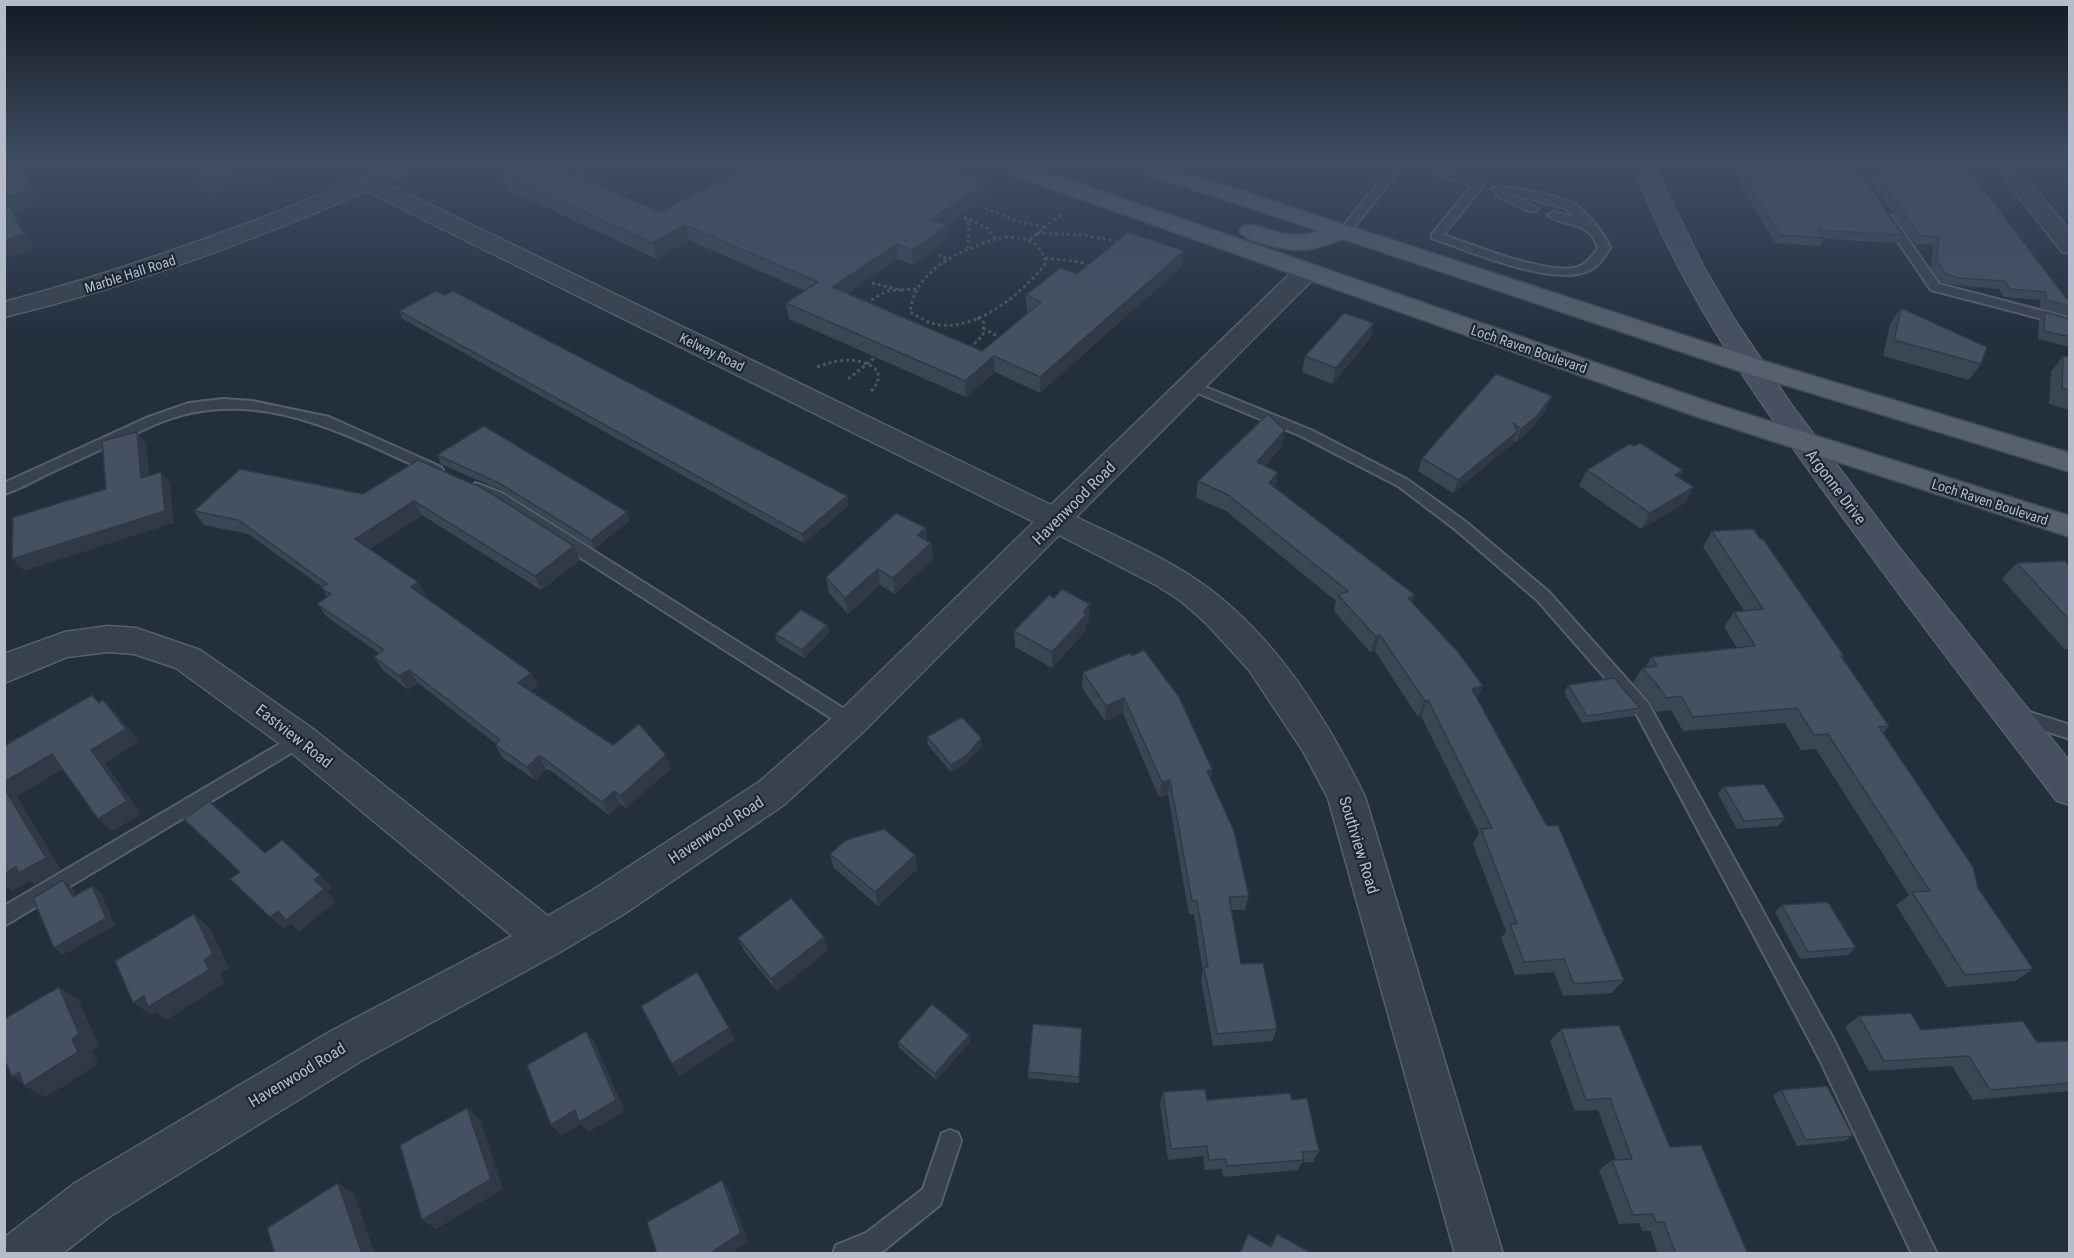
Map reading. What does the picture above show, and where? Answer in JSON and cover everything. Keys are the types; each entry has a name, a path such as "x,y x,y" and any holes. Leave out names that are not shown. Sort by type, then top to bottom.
{"main road":[{"name":"Loch Raven Boulevard","path":"1159,219 1801,442 2070,527"},
{"path":"1212,219 1277,240 1303,243 1344,232"},
{"path":"1304,219 1748,365 2070,463"},
{"name":"Argonne Drive","path":"1669,219 1690,263 1748,365 1801,442 2070,790"},
{"path":"1307,271 1344,232"}],"street":[{"name":"Marble Hall Road","path":"4,310 103,283 227,242 282,219"},
{"name":"Kelway Road","path":"440,219 1057,520"},
{"path":"2047,219 2070,247"},
{"name":"Havenwood Road","path":"22,1254 92,1200 346,1046 546,939 610,901 772,793 851,722 1307,271"},
{"name":"Southview Road","path":"1057,520 1141,562 1192,593 1234,631 1274,678 1315,736 1346,797 1479,1254"},
{"name":"Eastview Road","path":"4,670 25,659 65,645 108,639 136,641 188,659 300,739 546,939"}],"lane":[{"path":"1344,232 1355,219"},
{"path":"1451,219 1436,236 1543,270 1566,273 1579,271 1592,264 1604,248 1602,237 1584,219"},
{"path":"1566,219 1593,227"},
{"path":"1889,219 1935,288 2070,322"},
{"path":"1193,386 1306,433 1412,489 1461,526 1543,596 1642,708 1827,1050 1925,1254"},
{"path":"4,489 151,421 189,408 223,403 252,405 324,420 496,497 851,722"},
{"path":"2008,712 2070,732"},
{"path":"4,917 300,739"},
{"path":"845,1254 874,1242 932,1197 950,1141"}],"path":[{"path":"965,219 969,226 968,248"},
{"path":"968,219 987,228 995,239"},
{"path":"1011,219 1045,227"},
{"path":"1030,239 1056,219"},
{"path":"1037,233 1082,235 1126,243"},
{"path":"1005,237 1030,239 1036,242 1043,251 1046,263 1038,275 1014,296 977,317 940,325 923,320 910,312 912,296 916,289 937,267 968,248 995,239 1005,237"},
{"path":"938,255 948,259"},
{"path":"1044,258 1080,262 1093,268"},
{"path":"872,283 901,290"},
{"path":"1023,288 1031,292"},
{"path":"859,309 887,291 916,289"},
{"path":"964,354 983,335 984,323 977,317"},
{"path":"915,326 923,320"},
{"path":"983,328 1008,340"},
{"path":"848,378 884,350"},
{"path":"817,367 832,361 856,358 870,362 878,371 878,382 870,393"}],"building":[{"path":"4,219 16,219 24,234 4,240"},
{"path":"598,219 932,219 947,225 912,250 897,244 832,287 982,351 1041,302 1026,295 1060,268 1077,274 1128,232 1184,251 1040,377 994,356 965,381 786,303 818,282 685,225 652,243"},
{"path":"1769,219 1891,219 1902,235 1819,230 1824,238 1779,235"},
{"path":"1908,219 2006,219 2070,306 2046,300 2046,292 2010,289 2004,281 1959,278 1946,274 1936,260 1939,237 1920,236"},
{"path":"436,291 445,295 453,291 847,496 802,534 399,311"},
{"path":"1901,308 1987,347 1981,364 1894,340"},
{"path":"2045,312 2070,319 2070,337 2044,331"},
{"path":"1344,313 1374,323 1336,368 1305,356"},
{"path":"2063,356 2070,357 2070,390 2062,388"},
{"path":"1496,374 1552,396 1537,416 1521,429 1513,423 1518,431 1458,480 1422,458"},
{"path":"1268,414 1285,430 1257,462 1278,472 1269,483 1415,595 1408,598 1458,652 1483,686 1472,689 1547,826 1558,825 1624,980 1574,984 1564,959 1524,962 1510,924 1517,924 1481,829 1492,828 1428,700 1425,701 1380,635 1376,637 1338,595 1348,591 1228,495 1198,481"},
{"path":"484,426 627,512 591,540 499,483 437,455"},
{"path":"137,432 141,478 161,472 165,511 12,559 13,517 106,489 102,441"},
{"path":"1640,443 1683,470 1675,475 1694,487 1650,513 1587,470 1629,444 1634,446"},
{"path":"418,460 484,489 574,546 535,576 414,501 355,539 418,582 411,587 531,673 518,683 613,745 639,724 666,755 620,796 614,791 602,802 539,756 527,767 495,745 500,740 409,670 399,676 374,657 384,650 317,604 331,594 321,588 327,584 238,520 194,511 240,469 363,494"},
{"path":"896,513 926,528 917,535 931,543 893,578 878,569 845,598 826,577"},
{"path":"1754,529 1844,656 1841,656 1889,726 1879,727 1973,867 1978,888 2033,969 1965,975 1912,892 1930,891 1828,734 1814,735 1797,708 1693,717 1681,696 1666,698 1642,668 1657,666 1652,657 1755,646 1734,612 1763,609 1712,531"},
{"path":"2065,561 2070,567 2070,621 2017,563"},
{"path":"1062,589 1090,604 1083,612 1087,614 1052,652 1014,631 1049,595 1054,598"},
{"path":"801,610 827,625 802,650 775,634"},
{"path":"1144,650 1179,697 1212,769 1207,771 1234,831 1249,896 1229,897 1241,964 1263,963 1277,1029 1217,1034 1204,967 1208,967 1197,901 1192,901 1170,780 1162,782 1124,698 1106,706 1083,672 1130,653 1132,656"},
{"path":"1614,678 1640,708 1587,716 1568,685"},
{"path":"92,695 99,703 103,700 126,729 91,750 127,801 98,819 52,754 4,782 4,743 6,745"},
{"path":"962,717 981,738 967,755 951,765 927,737"},
{"path":"1764,784 1785,818 1744,821 1724,787"},
{"path":"4,788 46,858 19,873 16,867 4,874"},
{"path":"209,801 265,853 282,840 320,875 314,880 324,889 286,920 278,911 270,917 230,879 240,872 184,819"},
{"path":"884,829 915,855 875,892 830,854 846,840"},
{"path":"63,880 73,897 92,886 106,918 54,948 33,898"},
{"path":"791,898 824,937 771,979 738,938"},
{"path":"1828,902 1856,948 1808,952 1782,905"},
{"path":"194,914 213,954 204,960 209,970 148,1007 144,996 133,1003 115,961"},
{"path":"697,972 729,1028 672,1064 641,1006"},
{"path":"59,987 79,1034 72,1039 78,1052 24,1086 19,1072 12,1077 4,1058 4,1019"},
{"path":"932,1004 969,1035 935,1074 898,1042"},
{"path":"1911,1013 1921,1030 2023,1021 2037,1042 2070,1041 2070,1083 1990,1090 1969,1056 1884,1061 1859,1016"},
{"path":"1033,1024 1082,1028 1079,1077 1028,1072"},
{"path":"1619,1025 1670,1147 1701,1145 1748,1254 1676,1254 1664,1222 1656,1222 1653,1214 1633,1215 1612,1160 1632,1159 1610,1098 1586,1100 1561,1029"},
{"path":"586,1031 616,1100 579,1122 575,1110 551,1125 527,1065"},
{"path":"1827,1086 1853,1136 1806,1140 1781,1090"},
{"path":"1205,1089 1207,1100 1290,1093 1292,1100 1307,1098 1319,1151 1302,1152 1304,1160 1227,1166 1226,1159 1209,1160 1207,1146 1171,1149 1163,1092"},
{"path":"467,1108 491,1179 422,1220 400,1145"},
{"path":"722,1180 741,1233 709,1254 657,1254 647,1222"},
{"path":"338,1183 362,1254 275,1254 267,1228"},
{"path":"1248,1234 1271,1247 1277,1234 1313,1254 1240,1254"}]}
